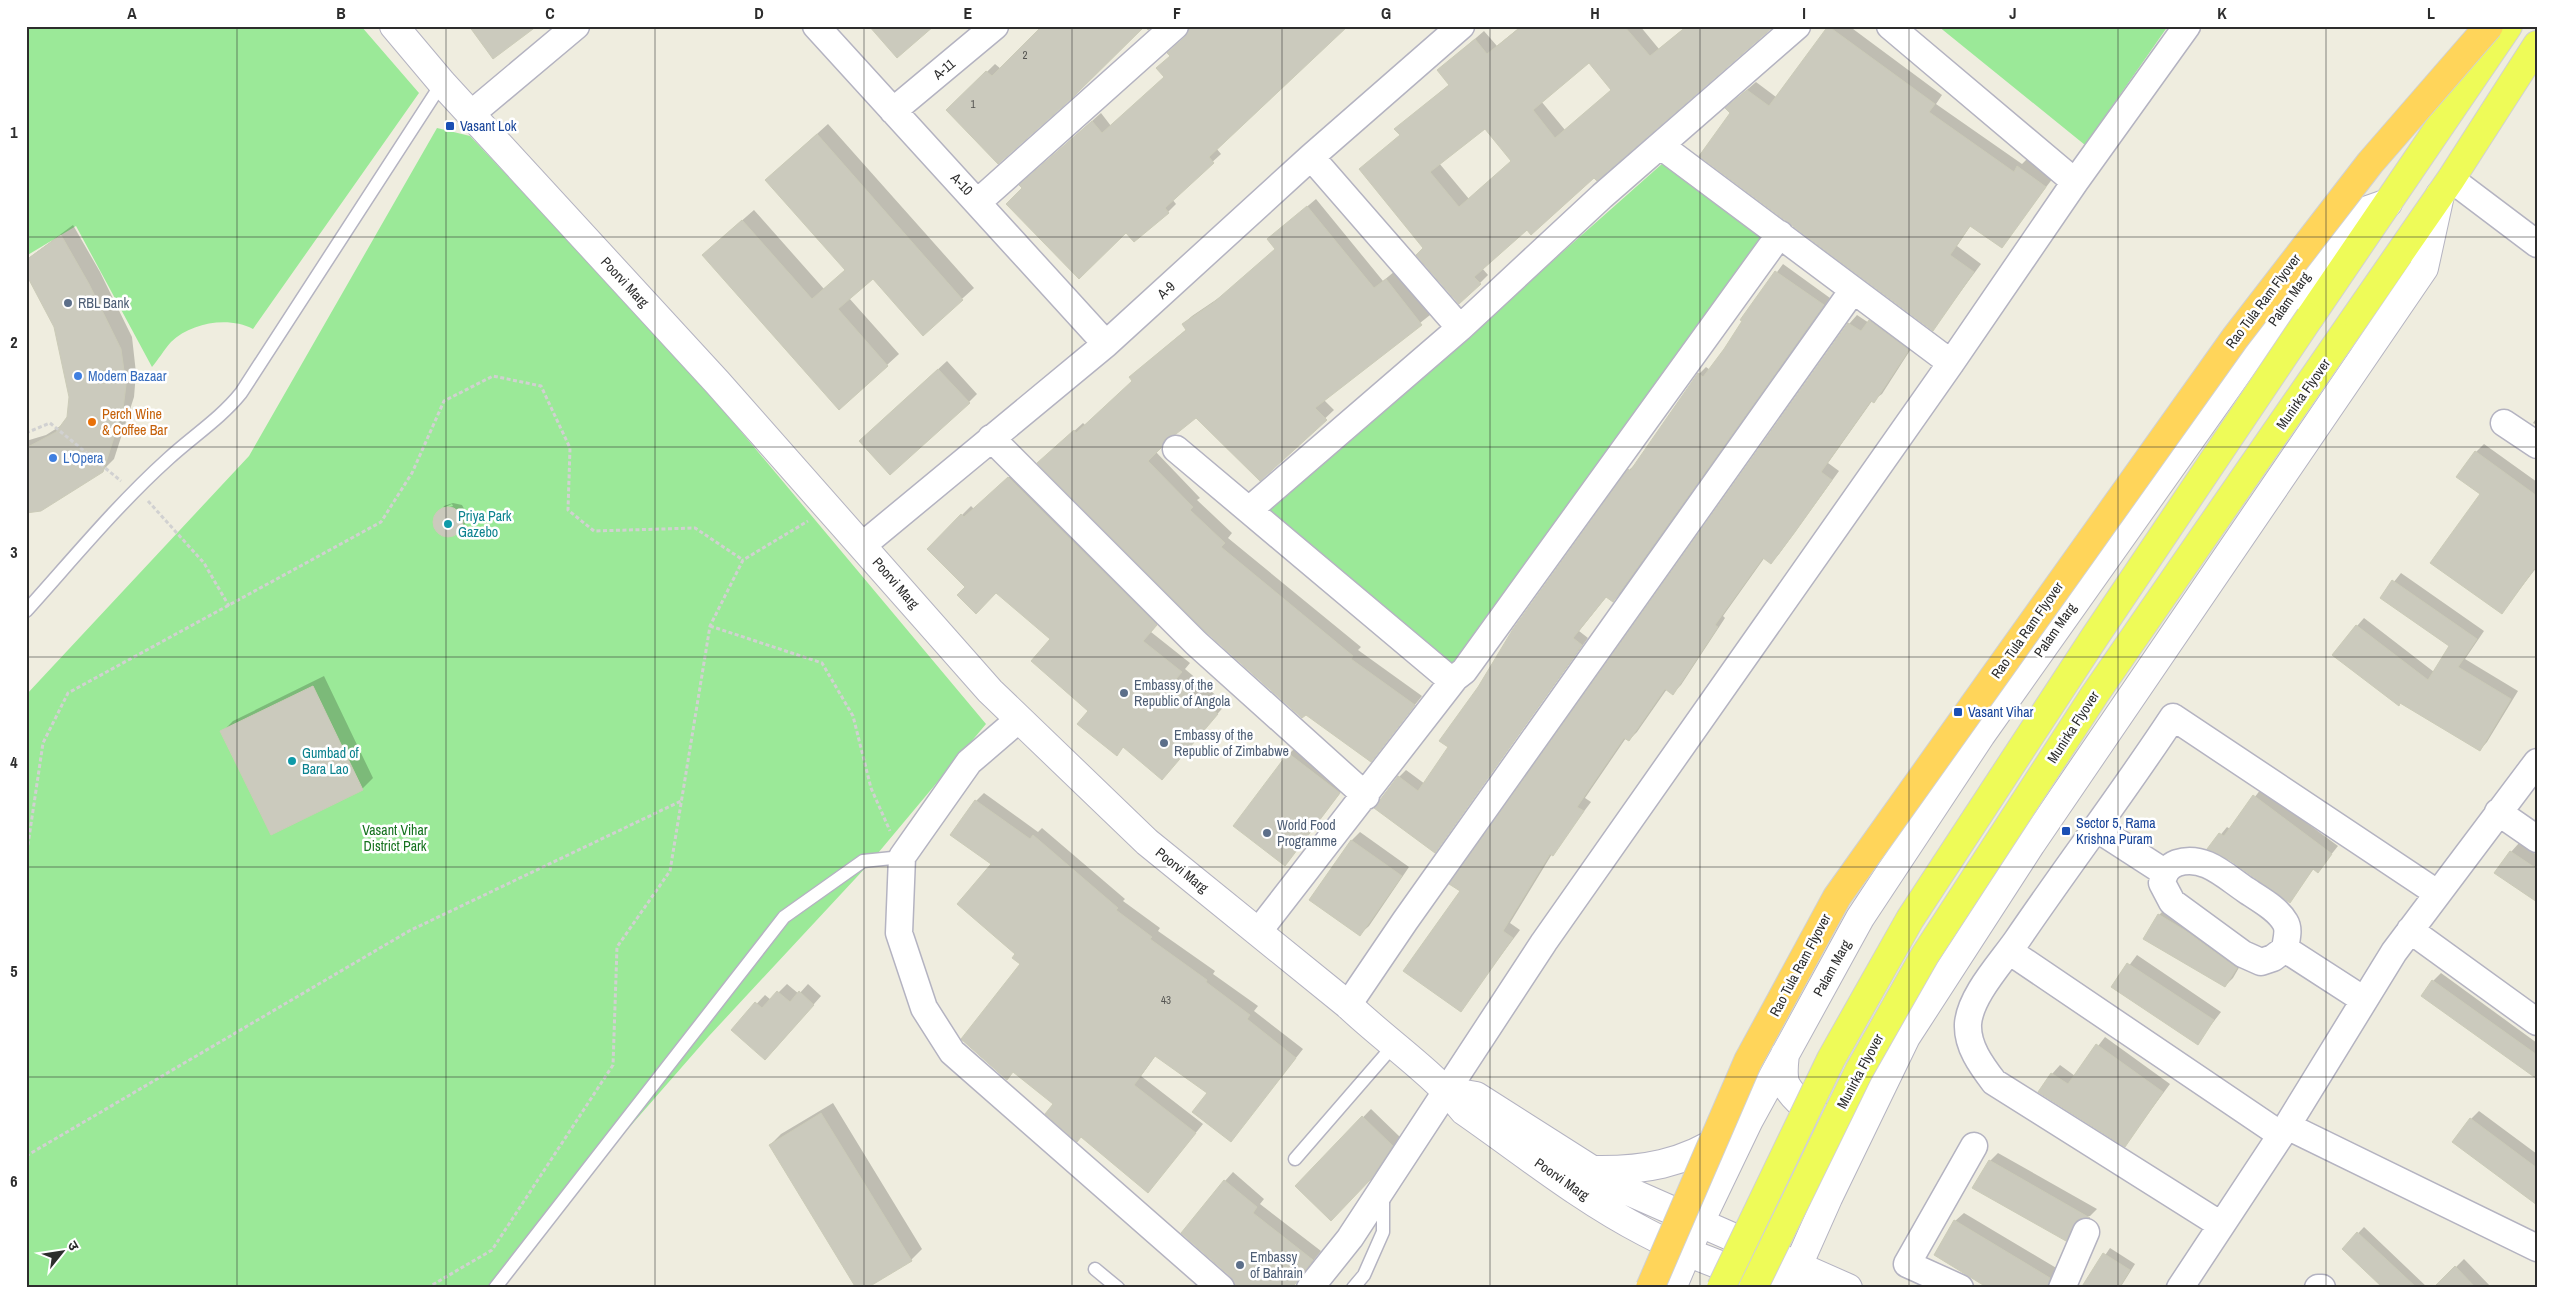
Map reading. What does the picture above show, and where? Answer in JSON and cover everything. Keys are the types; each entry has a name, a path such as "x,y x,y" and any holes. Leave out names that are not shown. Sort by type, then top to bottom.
{"highway":[{"name":"Rao Tula Ram Flyover","path":"1650,1288 1748,1061 1836,897 2235,338 2370,163 2489,26"}],"main road":[{"name":"Poorvi Marg","path":"394,26 442,83 830,508 990,691 1147,842 1348,1005 1447,1091 1464,1111 1606,1209 1645,1232 1687,1252 1780,1288"},
{"path":"1721,1288 1831,1059 1910,919 2094,638 2508,26"},
{"path":"1793,1276 1906,1037 2026,852 2424,268 2445,187 2537,45"},
{"name":"Munirka Flyover","path":"1753,1288 1859,1071 1925,955 2095,694 2445,187"},
{"name":"Palam Marg","path":"1672,1288 1700,1222 1749,1120 1860,918 1969,753 2348,216 2388,203"},
{"path":"1785,1054 1783,1067 1785,1084 1798,1100 1816,1114 1834,1121 1852,1120 1875,1101"},
{"name":"Poorvi Marg","path":"1447,1091 1476,1096 1619,1187 1700,1222 1793,1276 1846,1287"},
{"path":"1592,1170 1625,1171 1652,1168 1686,1158 1713,1144 1749,1120"},
{"path":"1820,1216 1820,1250 1826,1267 1846,1287"}],"street":[{"path":"471,114 576,26"},
{"name":"A-10","path":"816,26 1106,344"},
{"name":"A-11","path":"893,111 995,26"},
{"path":"978,202 1175,26"},
{"name":"A-9","path":"863,545 1106,344 1311,157 1461,26"},
{"path":"1249,510 1460,328 1602,196 1797,26"},
{"path":"1890,26 2075,182"},
{"path":"1310,1288 1350,1238 1544,942 1951,363 2075,182 2187,26"},
{"path":"1661,146 1951,363"},
{"path":"1311,157 1460,328"},
{"path":"2445,187 2537,244"},
{"path":"1258,932 1366,796 1455,678 1470,663 1780,234"},
{"path":"1348,1005 1405,920 1853,290"},
{"path":"2504,423 2537,445"},
{"path":"991,438 1196,643 1366,796"},
{"path":"1176,449 1446,676 1455,678"},
{"path":"2221,1225 1994,1082 1980,1063 1971,1042 1968,1025 1972,1006 2009,950 2173,717 2437,893"},
{"path":"1018,720 969,762 902,857 899,933 924,1008 952,1052 1221,1288"},
{"path":"2180,1288 2284,1131 2364,1000 2410,930 2537,762"},
{"path":"2498,812 2537,839"},
{"path":"2096,828 2164,872"},
{"path":"2189,859 2207,864 2274,909 2285,922 2288,930 2285,949 2273,958 2261,962 2244,954 2172,902 2162,883 2164,872 2173,865 2189,859"},
{"path":"2410,930 2537,1022"},
{"path":"2285,949 2364,1000"},
{"path":"2009,950 2284,1131 2537,1248"},
{"path":"1960,1288 1907,1264 1974,1146"},
{"path":"2062,1288 2086,1232"}],"lane":[{"path":"26,612 117,510 168,459 230,407 242,393 442,83"},
{"path":"495,1288 784,916 863,861 902,857"},
{"path":"1295,1159 1393,1046"},
{"path":"1353,1288 1364,1276 1383,1232 1383,1187"},
{"path":"1095,1269 1118,1288"}],"path":[{"path":"26,858 43,743 68,693 381,522 412,472 444,401 493,376 541,386 570,448 568,510 594,531 695,528 743,560"},
{"path":"427,1288 492,1250 613,1064 617,946 670,871 710,626 743,560 830,508"},
{"path":"710,626 822,663 853,716 871,788 902,857"},
{"path":"26,1156 409,931 682,801"}],"green space":[{"path":"26,26 361,26 419,93 253,329 243,325 221,322 199,326 179,335 171,342 152,367 76,226 26,256"},
{"path":"1938,26 2168,26 2085,145"},
{"name":"Vasant Vihar District Park","path":"437,128 470,136 687,367 986,724 868,865 709,1036 489,1288 26,1288 26,695 249,456"},
{"path":"1663,163 1764,233 1455,671 1263,510 1504,304"}],"building":[{"path":"469,26 537,26 493,59"},
{"path":"869,26 934,26 897,58"},
{"path":"1042,26 1145,26 1072,98 998,164 946,110 986,71 992,76"},
{"path":"1190,26 1348,26 1209,157 1214,163 1165,208 1169,213 1134,242 1126,233 1079,279 1006,204 1022,188 1019,185 1092,121 1102,133 1164,77 1156,68 1170,56 1167,53 1185,37"},
{"path":"1522,26 1624,26 1650,56 1687,26 1774,26 1597,181 1594,178 1531,235 1527,230 1474,277 1481,284 1459,304 1416,255 1423,248 1359,169 1400,135 1394,129 1449,85 1437,70 1475,39 1487,54","holes":["1589,63 1611,90 1555,138 1533,110","1485,129 1511,161 1459,207 1430,172"]},
{"path":"1828,26 1935,104 1929,112 2014,172 2017,166 2046,187 2002,248 1970,226 1950,255 1974,272 1933,331 1699,156 1730,113 1725,108 1747,90 1769,106"},
{"path":"817,134 963,300 923,336 873,279 838,309 888,366 839,410 702,255 742,220 812,299 845,270 765,180"},
{"path":"1307,206 1374,288 1386,279 1422,325 1315,408 1327,420 1260,481 1196,418 1176,434 1165,439 1161,448 1148,461 1193,507 1190,510 1225,543 1221,547 1353,656 1351,659 1415,705 1371,762 1306,715 1302,718 1206,632 1037,463 1074,430 1076,433 1132,381 1129,377 1186,330 1182,324 1213,303 1275,249 1267,239"},
{"path":"61,235 89,284 121,349 126,385 123,409 103,472 41,511 26,513 26,448 56,432 67,417 69,397 54,327 26,274 26,260"},
{"path":"1775,271 1824,305 1613,602 1606,597 1573,638 1582,645 1435,853 1374,808 1398,776 1418,791 1448,747 1439,741 1478,687 1513,629 1628,469 1630,471 1698,373 1703,377 1724,349 1742,321 1740,320"},
{"path":"1869,320 1909,350 1874,403 1871,401 1821,472 1832,480 1795,532 1771,564 1763,558 1715,625 1718,627 1673,695 1665,689 1629,741 1624,738 1577,807 1584,811 1553,856 1550,854 1503,931 1513,938 1461,1012 1403,971 1460,891 1449,884 1848,323 1861,331"},
{"path":"938,369 970,403 890,475 859,441"},
{"path":"2475,451 2537,496 2537,565 2502,614 2430,563 2480,494 2456,477"},
{"path":"1008,477 1157,625 1143,641 1182,672 1176,679 1218,714 1162,780 1123,747 1117,756 1077,724 1088,711 1031,661 1050,639 996,593 976,614 957,595 965,587 927,549 961,514 964,517"},
{"name":"Priya Park Gazebo","path":"448,507 459,511 463,522 459,533 448,537 437,533 433,522 437,511"},
{"path":"2392,580 2477,639 2458,667 2511,699 2480,751 2400,703 2399,706 2332,655 2356,625 2428,680 2449,646 2380,598"},
{"name":"Gumbad of Bara Lao","path":"313,686 363,790 271,835 220,731"},
{"path":"1288,753 1340,793 1285,866 1233,826"},
{"path":"2253,795 2332,854 2318,873 2313,869 2290,903 2231,861 2207,849 2219,833 2224,836"},
{"path":"975,800 1030,839 1033,835 1118,908 1116,910 1152,937 1150,939 1207,980 1206,982 1250,1015 1247,1019 1296,1058 1231,1142 1192,1112 1207,1093 1155,1056 1134,1085 1196,1133 1148,1193 1081,1137 1077,1142 1045,1114 1053,1104 1013,1072 1007,1080 961,1039 1020,964 1012,958 1015,954 957,904 991,864 950,835"},
{"path":"1351,840 1402,876 1360,936 1309,900"},
{"path":"2510,851 2537,869 2537,902 2494,873"},
{"path":"2158,914 2186,931 2237,968 2225,987 2143,939"},
{"path":"2127,963 2214,1020 2198,1045 2111,987"},
{"path":"2432,980 2537,1055 2537,1079 2421,996"},
{"path":"777,991 790,1002 799,991 814,1005 765,1060 731,1030 755,1002 762,1008"},
{"path":"2096,1044 2163,1092 2125,1147 2038,1092 2051,1073 2068,1084"},
{"path":"821,1113 912,1261 867,1288 856,1288 769,1145"},
{"path":"1362,1116 1393,1146 1371,1179 1331,1221 1295,1186"},
{"path":"2470,1118 2537,1168 2537,1205 2452,1142"},
{"path":"1989,1160 2090,1218 2077,1220 2066,1241 1972,1188"},
{"path":"1224,1180 1257,1207 1253,1213 1313,1260 1292,1288 1236,1288 1231,1277 1181,1233"},
{"path":"1954,1220 2050,1278 2047,1288 1988,1288 1934,1255"},
{"path":"2357,1232 2417,1288 2383,1288 2342,1249"},
{"path":"2103,1253 2130,1270 2119,1288 2081,1288"},
{"path":"2455,1266 2476,1288 2433,1288"}],"place":[{"name":"Vasant Lok","path":"450,126"},
{"name":"RBL Bank","path":"68,303"},
{"name":"Modern Bazaar","path":"78,376"},
{"name":"Perch Wine & Coffee Bar","path":"92,422"},
{"name":"L'Opera","path":"53,458"},
{"name":"Priya Park Gazebo","path":"448,524"},
{"name":"Embassy of the Republic of Angola","path":"1124,693"},
{"name":"Vasant Vihar","path":"1958,712"},
{"name":"Embassy of the Republic of Zimbabwe","path":"1164,743"},
{"name":"Gumbad of Bara Lao","path":"292,761"},
{"name":"Sector 5, Rama Krishna Puram","path":"2066,831"},
{"name":"World Food Programme","path":"1267,833"},
{"name":"Embassy of Bahrain","path":"1240,1265"}]}
